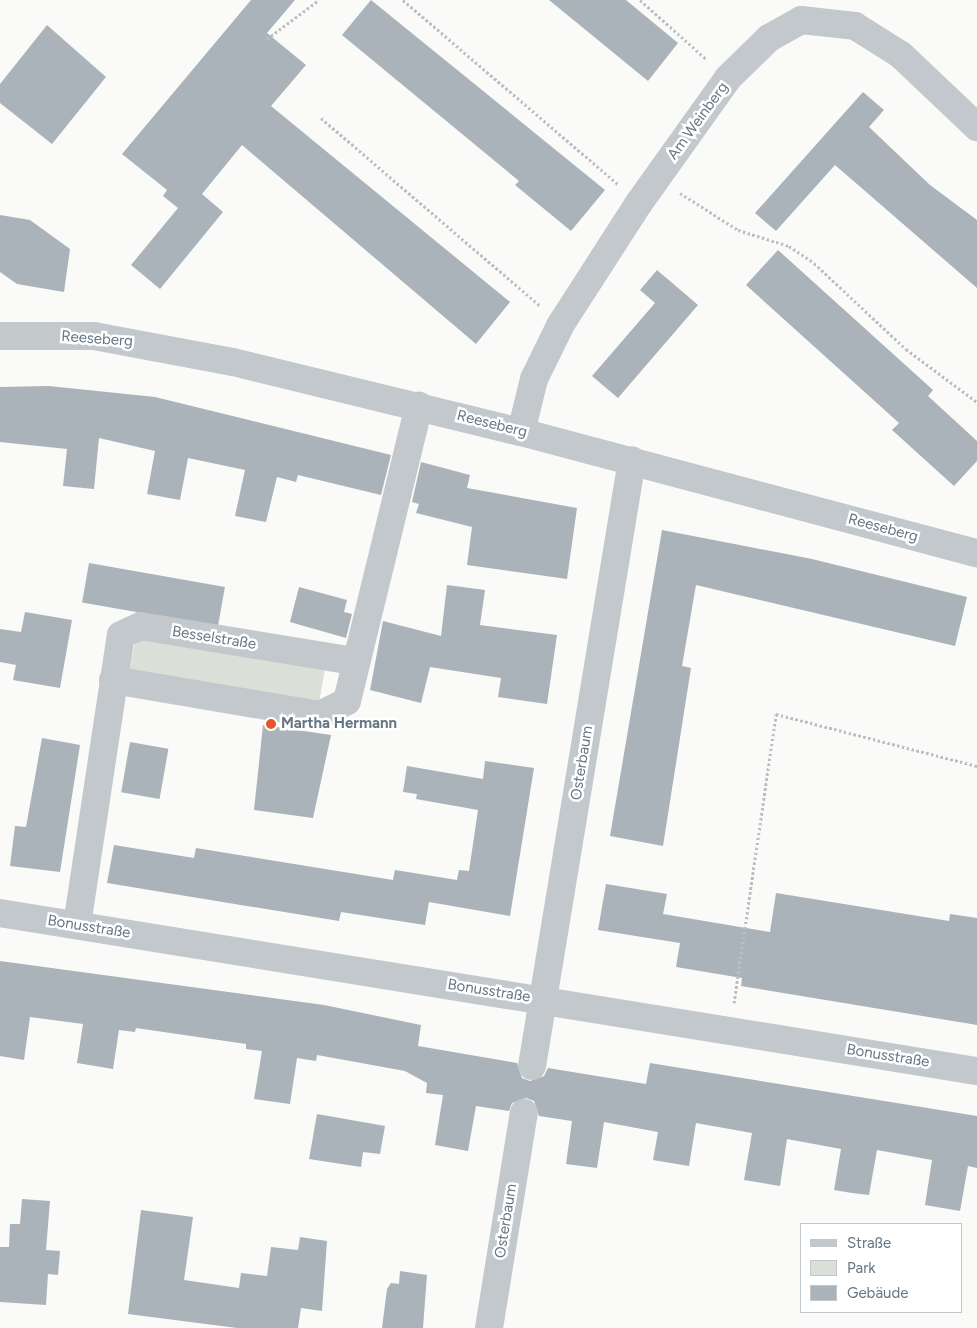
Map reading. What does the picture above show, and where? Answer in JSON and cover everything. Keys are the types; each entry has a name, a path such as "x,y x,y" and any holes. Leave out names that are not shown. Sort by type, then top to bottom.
{"street":[{"name":"Am Weinberg","path":"521,432 534,379 561,324 639,203 728,78 769,38 801,20 855,26 894,49 977,128"},
{"name":"Reeseberg","path":"0,336 136,341 420,406 632,460 977,553"},
{"path":"113,680 320,715 347,701 354,661 420,406"},
{"name":"Osterbaum","path":"532,1066 632,460"},
{"name":"Besselstraße","path":"77,925 121,635 140,626 354,661"},
{"name":"Bonusstraße","path":"0,913 977,1071"},
{"name":"Osterbaum","path":"489,1328 524,1113"}],"path":[{"path":"267,39 319,0"},
{"path":"403,0 639,203"},
{"path":"640,0 728,78"},
{"path":"321,118 561,324"},
{"path":"656,178 738,230 789,246 814,263 906,349 977,402"},
{"path":"730,1030 776,714 977,766"}],"green space":[{"path":"136,635 325,668 318,710 129,676"}],"building":[{"path":"251,0 295,0 267,33 306,65 271,106 510,302 476,344 242,145 202,194 223,212 160,289 131,265 178,208 163,196 167,190 122,154"},
{"path":"371,0 605,190 571,231 515,185 519,181 342,35"},
{"path":"549,0 626,0 678,43 648,81"},
{"path":"47,25 106,77 52,144 0,103 0,84"},
{"path":"863,92 884,110 869,127 930,185 977,220 977,288 835,165 776,231 755,213"},
{"path":"0,215 30,220 70,249 64,292 17,284 0,272"},
{"path":"778,250 933,390 928,396 977,441 977,461 954,486 892,430 899,423 746,285"},
{"path":"657,270 698,305 618,398 592,376 655,303 640,290"},
{"path":"49,386 155,397 391,455 381,495 298,475 296,482 277,477 266,522 235,516 245,470 188,458 180,500 147,494 155,451 99,438 94,489 63,486 67,449 0,442 0,387"},
{"path":"421,462 470,475 467,488 577,508 567,579 467,565 472,527 416,513 419,504 412,502"},
{"path":"662,530 812,559 967,597 955,646 696,585 682,666 691,668 663,846 610,836"},
{"path":"89,563 225,587 218,626 82,602"},
{"path":"447,585 485,590 480,625 557,635 547,704 498,697 501,678 430,667 421,703 370,690 383,621 441,636"},
{"path":"299,587 347,600 344,612 352,614 346,638 290,622"},
{"path":"25,612 72,620 60,688 13,680 16,665 0,662 0,629 21,632"},
{"path":"263,725 331,735 313,818 254,810"},
{"path":"42,738 80,745 60,872 10,866 15,826 26,827"},
{"path":"130,742 168,749 160,799 121,792"},
{"path":"485,761 534,768 510,916 429,902 425,925 341,912 339,921 107,883 114,845 194,858 196,848 393,880 395,870 457,880 459,870 469,871 478,810 416,799 417,794 403,792 407,766 483,779"},
{"path":"606,884 667,894 663,914 770,932 776,893 949,921 950,914 977,918 977,1025 741,986 742,978 676,967 680,943 598,930"},
{"path":"0,961 324,1005 421,1025 418,1046 517,1063 522,1078 530,1081 544,1076 548,1068 646,1084 650,1063 977,1116 977,1168 968,1166 960,1211 925,1205 932,1160 877,1150 869,1195 852,1193 834,1190 841,1149 787,1139 780,1186 744,1180 752,1133 696,1123 689,1166 653,1160 658,1132 604,1122 597,1168 566,1164 572,1121 539,1116 534,1101 526,1098 512,1103 509,1111 476,1106 468,1151 435,1145 443,1095 426,1093 427,1083 405,1071 317,1055 316,1061 297,1058 290,1104 254,1099 262,1051 246,1049 246,1044 136,1028 135,1032 119,1030 113,1069 77,1063 83,1024 30,1017 24,1060 0,1056"},
{"path":"317,1114 385,1126 380,1154 363,1152 361,1167 309,1159"},
{"path":"22,1199 50,1201 46,1250 60,1251 58,1275 48,1274 46,1305 0,1302 0,1247 9,1247 10,1224 20,1224"},
{"path":"141,1210 193,1217 184,1280 239,1288 241,1273 267,1276 271,1247 298,1250 300,1237 327,1241 322,1311 301,1308 298,1328 237,1328 128,1314"},
{"path":"400,1271 427,1275 423,1328 382,1328 387,1289 391,1283 399,1284"}],"place":[{"name":"Martha Hermann","path":"271,724"}]}
